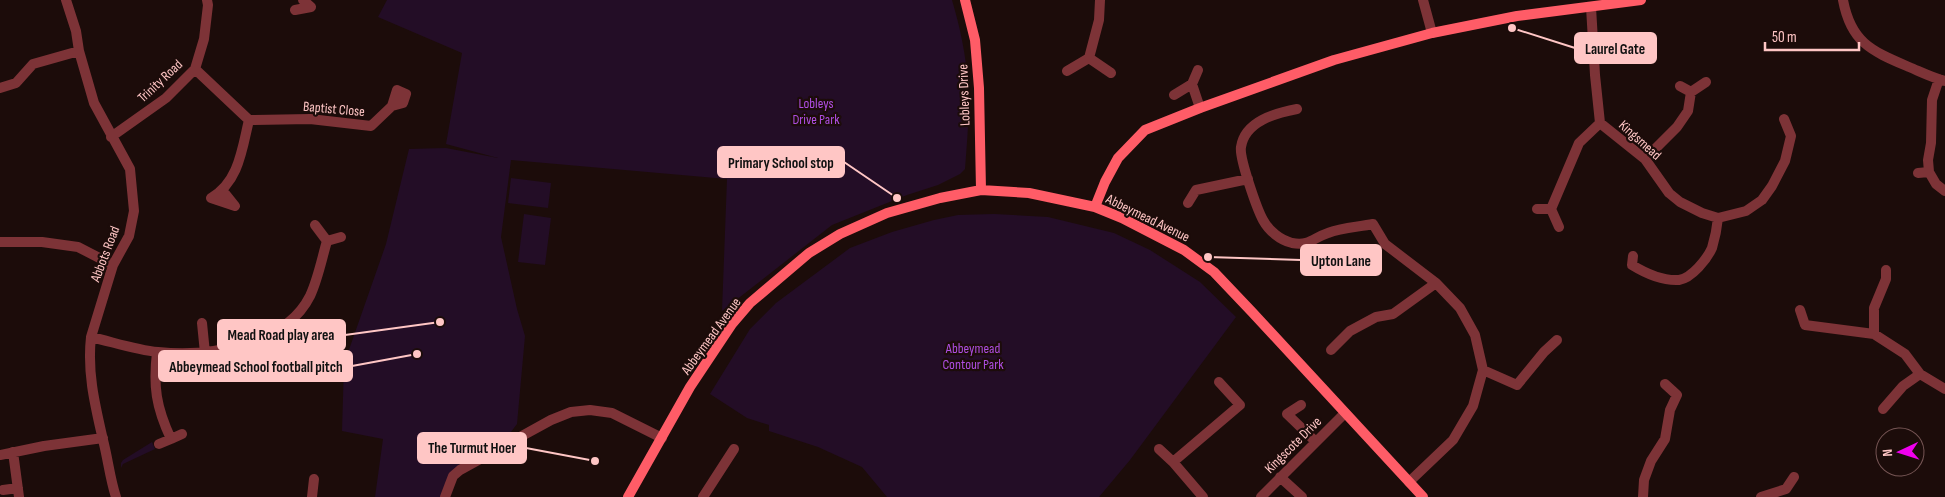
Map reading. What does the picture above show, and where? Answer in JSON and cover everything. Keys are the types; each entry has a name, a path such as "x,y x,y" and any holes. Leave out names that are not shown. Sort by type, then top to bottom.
{"street":[{"name":"Abbots Road","path":"66,0 76,31 79,50 94,103 130,169 134,211 129,236 113,265 91,337 91,380 116,497"},
{"name":"Trinity Road","path":"111,137 166,98 195,68 204,39 207,0"},
{"path":"295,10 303,0"},
{"name":"Lobleys Drive","path":"966,0 975,40 981,190"},
{"path":"1067,71 1089,58 1099,20 1100,0"},
{"path":"1423,0 1432,34"},
{"path":"1095,207 1109,173 1118,158 1145,130 1200,108 1334,60 1432,34 1517,16 1641,0"},
{"path":"1843,0 1846,16 1863,43 1886,57 1942,80 1932,100 1931,143 1928,160 1929,172 1936,184 1945,191"},
{"name":"Kingsmead","path":"1591,7 1600,123 1645,159 1669,193 1680,202 1702,213 1718,218"},
{"path":"0,88 16,84 33,64 79,50"},
{"path":"1089,58 1111,74"},
{"path":"195,68 249,120 237,169 223,191 211,198 236,206 223,191"},
{"path":"1174,95 1192,84 1198,70"},
{"path":"1645,159 1678,126 1688,111 1691,92 1706,82"},
{"path":"1192,84 1200,108"},
{"path":"1680,86 1691,92"},
{"name":"Baptist Close","path":"249,120 310,119 371,126 392,106 397,90"},
{"path":"1297,109 1262,119 1246,135 1241,148 1248,179 1264,221 1279,238 1292,243 1307,244 1328,232 1373,224 1385,244 1436,283 1460,308 1475,335 1483,370 1473,406 1452,440 1409,482"},
{"path":"1633,256 1632,264 1646,274 1680,280 1689,276 1711,250 1718,218 1746,211 1762,200 1772,186 1796,134 1784,119"},
{"name":"Kingsmead","path":"1551,209 1579,143 1600,123"},
{"path":"1918,173 1929,172"},
{"path":"1188,203 1196,190 1248,179"},
{"name":"Abbeymead Avenue","path":"628,497 690,387 732,324 750,303 809,253 840,234 887,213 940,198 981,190 1029,193 1095,207 1122,218 1184,250 1214,272 1423,497"},
{"path":"1537,209 1551,209 1559,227"},
{"path":"315,225 328,241"},
{"path":"328,241 341,237"},
{"path":"91,337 157,352 205,353 233,348 268,336 294,316 310,296 328,241"},
{"path":"0,242 42,242 78,247 113,265"},
{"path":"1874,334 1874,308 1889,277"},
{"path":"1331,350 1350,331 1376,317 1393,314 1436,283"},
{"path":"1800,310 1805,325 1874,334 1905,354 1920,374 1945,389"},
{"path":"202,324 205,353"},
{"path":"1483,370 1517,385 1544,352 1557,340"},
{"path":"157,352 154,376 159,411 171,438"},
{"path":"1883,408 1903,386 1920,374"},
{"path":"1173,462 1240,405 1218,382"},
{"path":"1643,497 1644,480 1651,461 1665,439 1670,410 1677,395 1665,384"},
{"path":"1300,405 1287,414 1316,442"},
{"path":"445,497 453,476 460,470 551,420 571,412 590,410 612,413 662,438"},
{"name":"Kingscote Drive","path":"1262,497 1345,412"},
{"path":"159,444 182,434"},
{"path":"0,455 103,438"},
{"path":"703,497 734,449"},
{"path":"1159,449 1173,462 1203,497"},
{"path":"4,490 18,492 13,452"},
{"path":"1760,497 1786,489 1794,476"},
{"path":"1280,477 1302,497"},
{"path":"312,497 314,479"}],"green space":[{"name":"Lobleys Drive Park","path":"387,0 952,0 966,62 969,95 965,169 960,174 938,185 907,195 832,225 722,311 727,179 511,160 501,237 525,336 517,424 497,450 460,470 445,497 375,497 383,439 342,431 344,364 386,244 409,149 446,148 498,158 446,144 462,53 378,17"},
{"path":"511,178 551,183 548,208 508,203"},
{"path":"524,214 551,218 545,265 518,262"},
{"name":"Abbeymead Contour Park","path":"994,214 1048,217 1114,233 1150,250 1200,282 1236,317 1130,460 1099,497 887,497 862,467 818,447 769,431 769,425 747,418 710,394 750,329 776,303 850,248 892,232 934,220 958,215"},
{"path":"152,442 155,449 123,464 121,468 123,460"}],"place":[{"name":"Laurel Gate","path":"1512,28"},
{"name":"Primary School stop","path":"897,198"},
{"name":"Upton Lane","path":"1208,257"},
{"name":"Mead Road play area","path":"440,322"},
{"name":"Abbeymead School football pitch","path":"417,354"},
{"name":"The Turmut Hoer","path":"595,461"}]}
